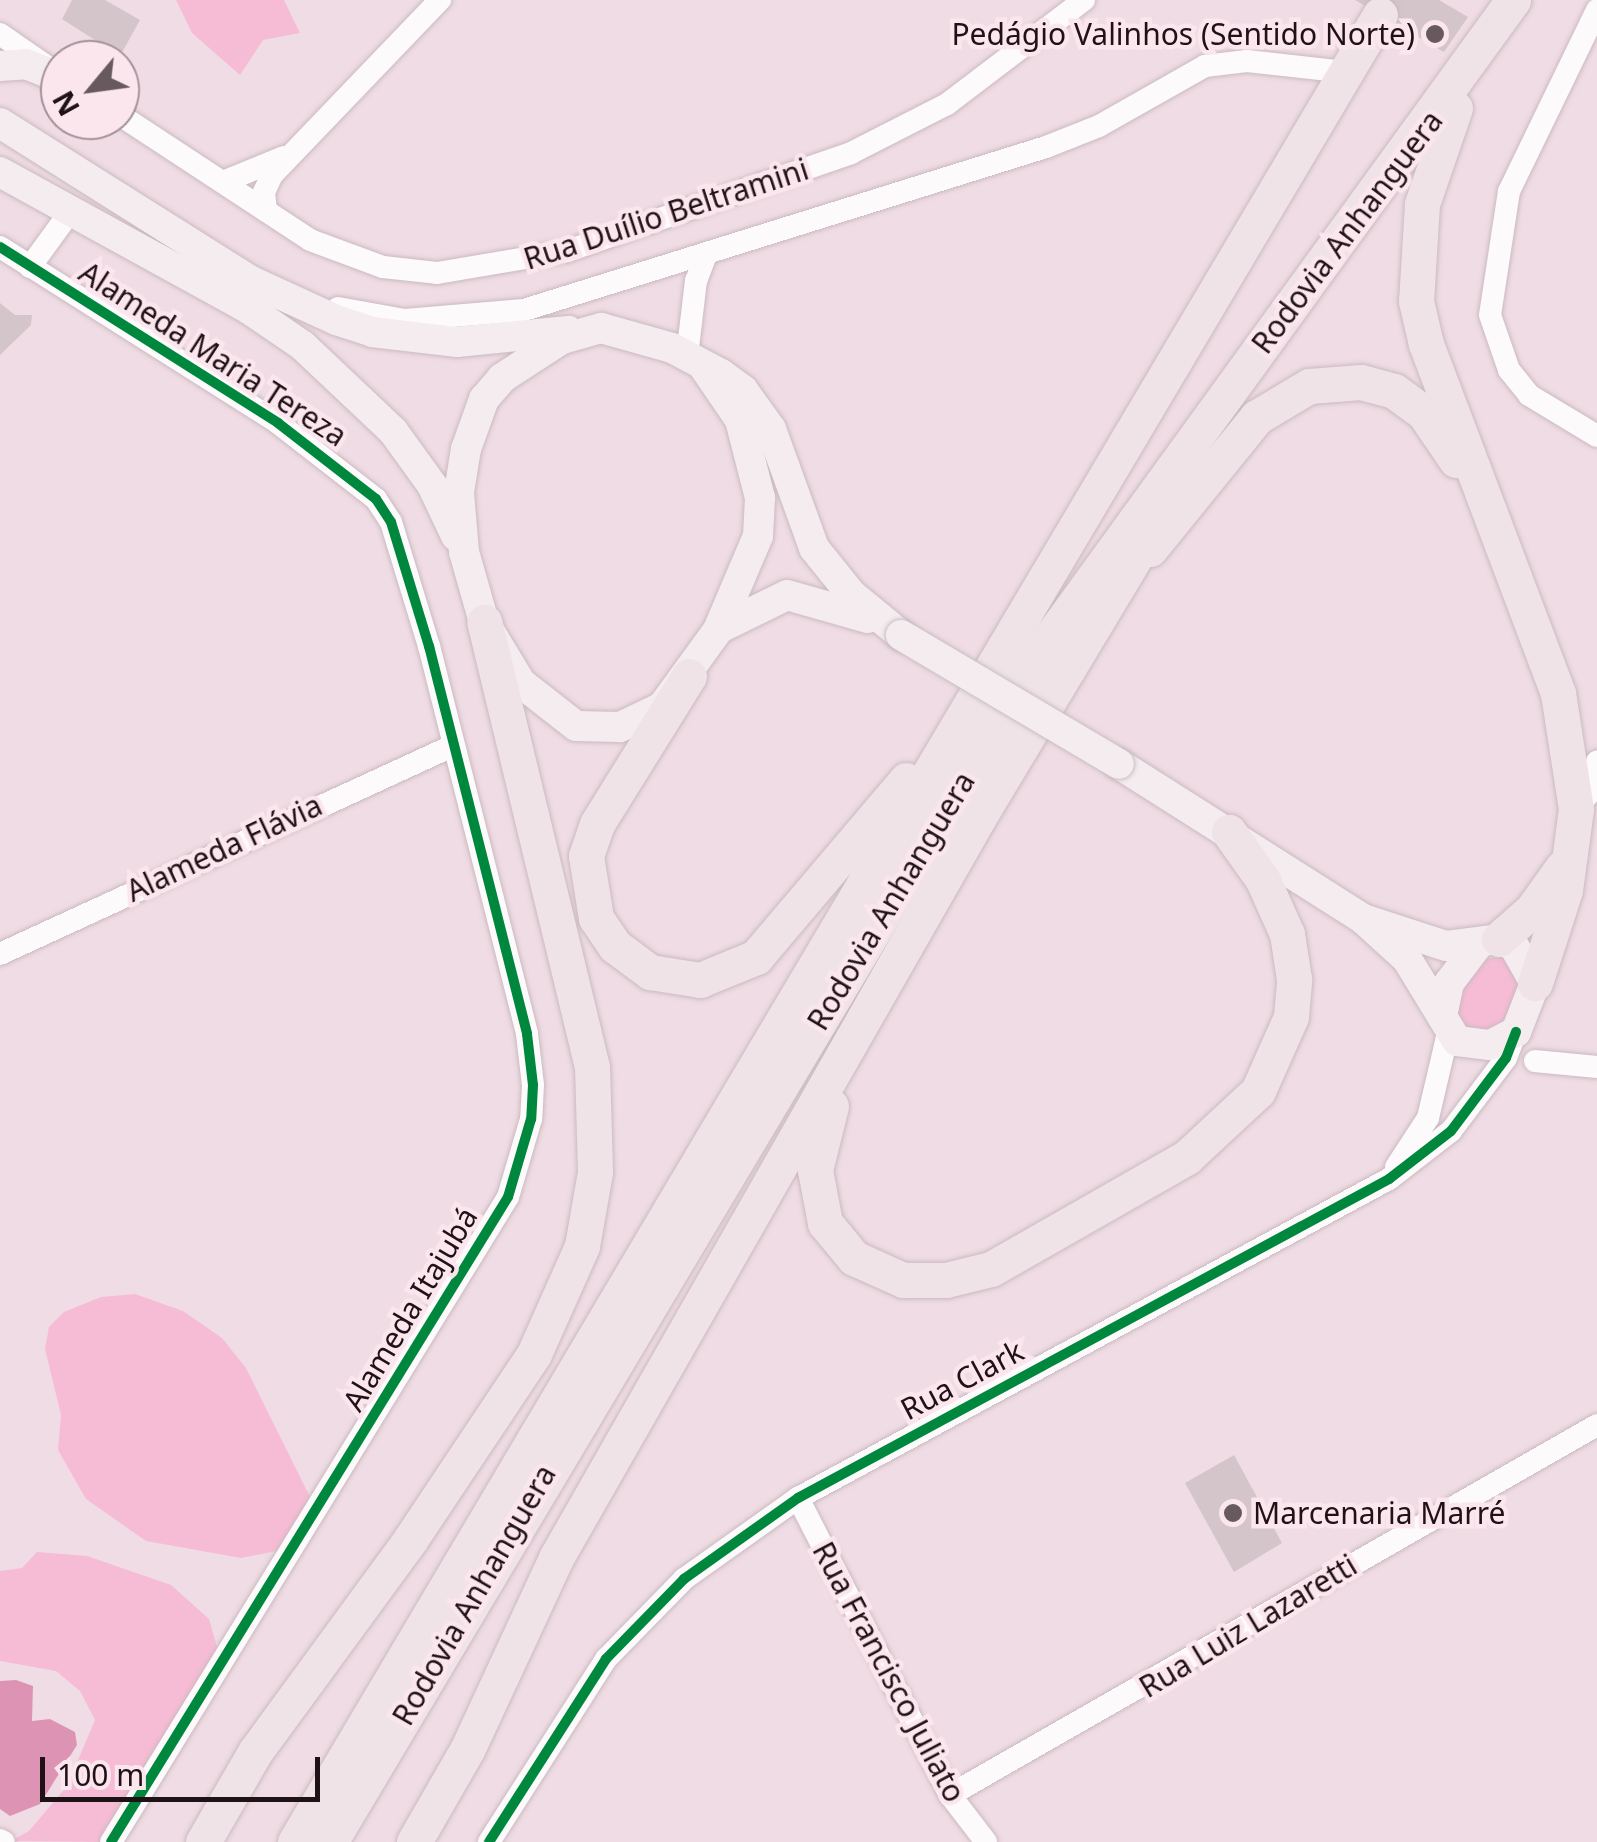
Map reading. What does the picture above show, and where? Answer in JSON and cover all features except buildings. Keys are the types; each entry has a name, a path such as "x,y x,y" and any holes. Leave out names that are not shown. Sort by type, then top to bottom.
{"highway":[{"name":"Rodovia Anhanguera","path":"330,1842 486,1571 1040,653 1513,0"},
{"name":"Rodovia Anhanguera","path":"295,1842 1380,14"},
{"path":"1472,61 1422,204 1416,302 1426,344 1558,693 1576,809 1573,850 1535,983"},
{"path":"414,1842 466,1750 556,1558 1238,377"},
{"path":"1104,610 1256,417 1292,392 1328,382 1375,384 1424,413 1506,556"},
{"path":"203,1842 255,1752 410,1540 534,1354 582,1246 595,1172 592,1068 484,622"},
{"path":"689,676 597,824 586,866 592,908 615,946 650,972 700,980 738,969 771,942 1008,646"},
{"path":"869,1013 816,1154 819,1204 833,1236 872,1269 926,1282 972,1276 1029,1251 1188,1157 1243,1109 1271,1073 1291,1017 1292,960 1271,894 1229,832"},
{"path":"1488,943 1532,910 1573,850"}],"main road":[{"path":"0,66 26,64 40,69"},
{"path":"0,123 118,202 304,307 372,332 456,342 601,328 696,361 743,390 762,414 814,548 891,628"},
{"path":"0,172 249,309 362,396 432,485 464,552 484,622 521,684 576,726 620,728 644,719 689,676 718,630 758,536 760,498 740,420 696,361"},
{"path":"464,552 459,492 484,399 525,360 601,328"},
{"path":"718,630 764,601 787,595 891,628 1119,764 1363,919 1407,959 1445,1024 1472,1047 1516,1032 1535,983 1525,957 1488,943 1417,939 1363,919"},
{"path":"1445,1024 1450,983 1488,943"}],"street":[{"path":"266,211 264,192 291,154 440,0"},
{"name":"Rua Duílio Beltramini","path":"140,128 310,240 384,267 436,274 567,251 851,153 947,104 1084,0"},
{"path":"1597,10 1509,191 1490,315 1509,370 1529,395 1597,436"},
{"path":"0,34 40,62"},
{"path":"304,307 406,320 484,316 707,253 1046,147 1099,126 1205,66 1247,61 1347,72"},
{"path":"223,182 291,154"},
{"path":"30,267 70,212"},
{"name":"Alameda Maria Tereza","path":"0,248 278,423 376,498 391,522 429,646 450,747"},
{"path":"696,361 696,281 707,253"},
{"name":"Alameda Flávia","path":"0,954 450,747"},
{"name":"Alameda Itajubá","path":"112,1842 508,1197 521,1162 531,1119 527,1034 450,747"},
{"path":"1576,809 1592,790 1597,762"},
{"name":"Rua Clark","path":"1389,1178 1428,1118 1445,1024"},
{"name":"Rua Clark","path":"488,1842 606,1659 684,1580 798,1498 1389,1178 1451,1131 1506,1058 1516,1032"},
{"path":"1535,1061 1597,1067"},
{"name":"Rua Luiz Lazaretti","path":"950,1795 1597,1424"},
{"name":"Rua Francisco Juliato","path":"798,1498 950,1795 986,1842"}],"shaded area":[{"path":"176,0 284,0 300,33 263,40 240,75 192,33"},
{"path":"1502,957 1520,973 1518,1014 1493,1035 1468,1032 1457,1019 1458,989 1483,959"},
{"path":"135,1294 183,1311 222,1338 246,1368 309,1495 310,1513 282,1550 241,1558 146,1541 86,1499 58,1450 61,1415 45,1349 49,1327 64,1312 101,1297"},
{"path":"37,1552 87,1556 171,1585 209,1619 217,1647 212,1667 104,1842 11,1841 29,1831 67,1786 95,1720 80,1691 56,1671 0,1661 0,1571 22,1568"},
{"path":"16,1680 33,1686 32,1721 50,1719 75,1732 77,1745 40,1804 10,1816 0,1809 0,1681"}],"cycle path":[{"path":"0,247 278,423 376,499 391,522 429,646 527,1034 533,1085 531,1119 508,1197 111,1842"},
{"path":"489,1842 606,1659 684,1579 798,1498 1389,1179 1451,1131 1506,1058 1516,1032"}],"place":[{"name":"Pedágio Valinhos (Sentido Norte)","path":"1435,34"},
{"name":"Marcenaria Marré","path":"1233,1513"}]}
